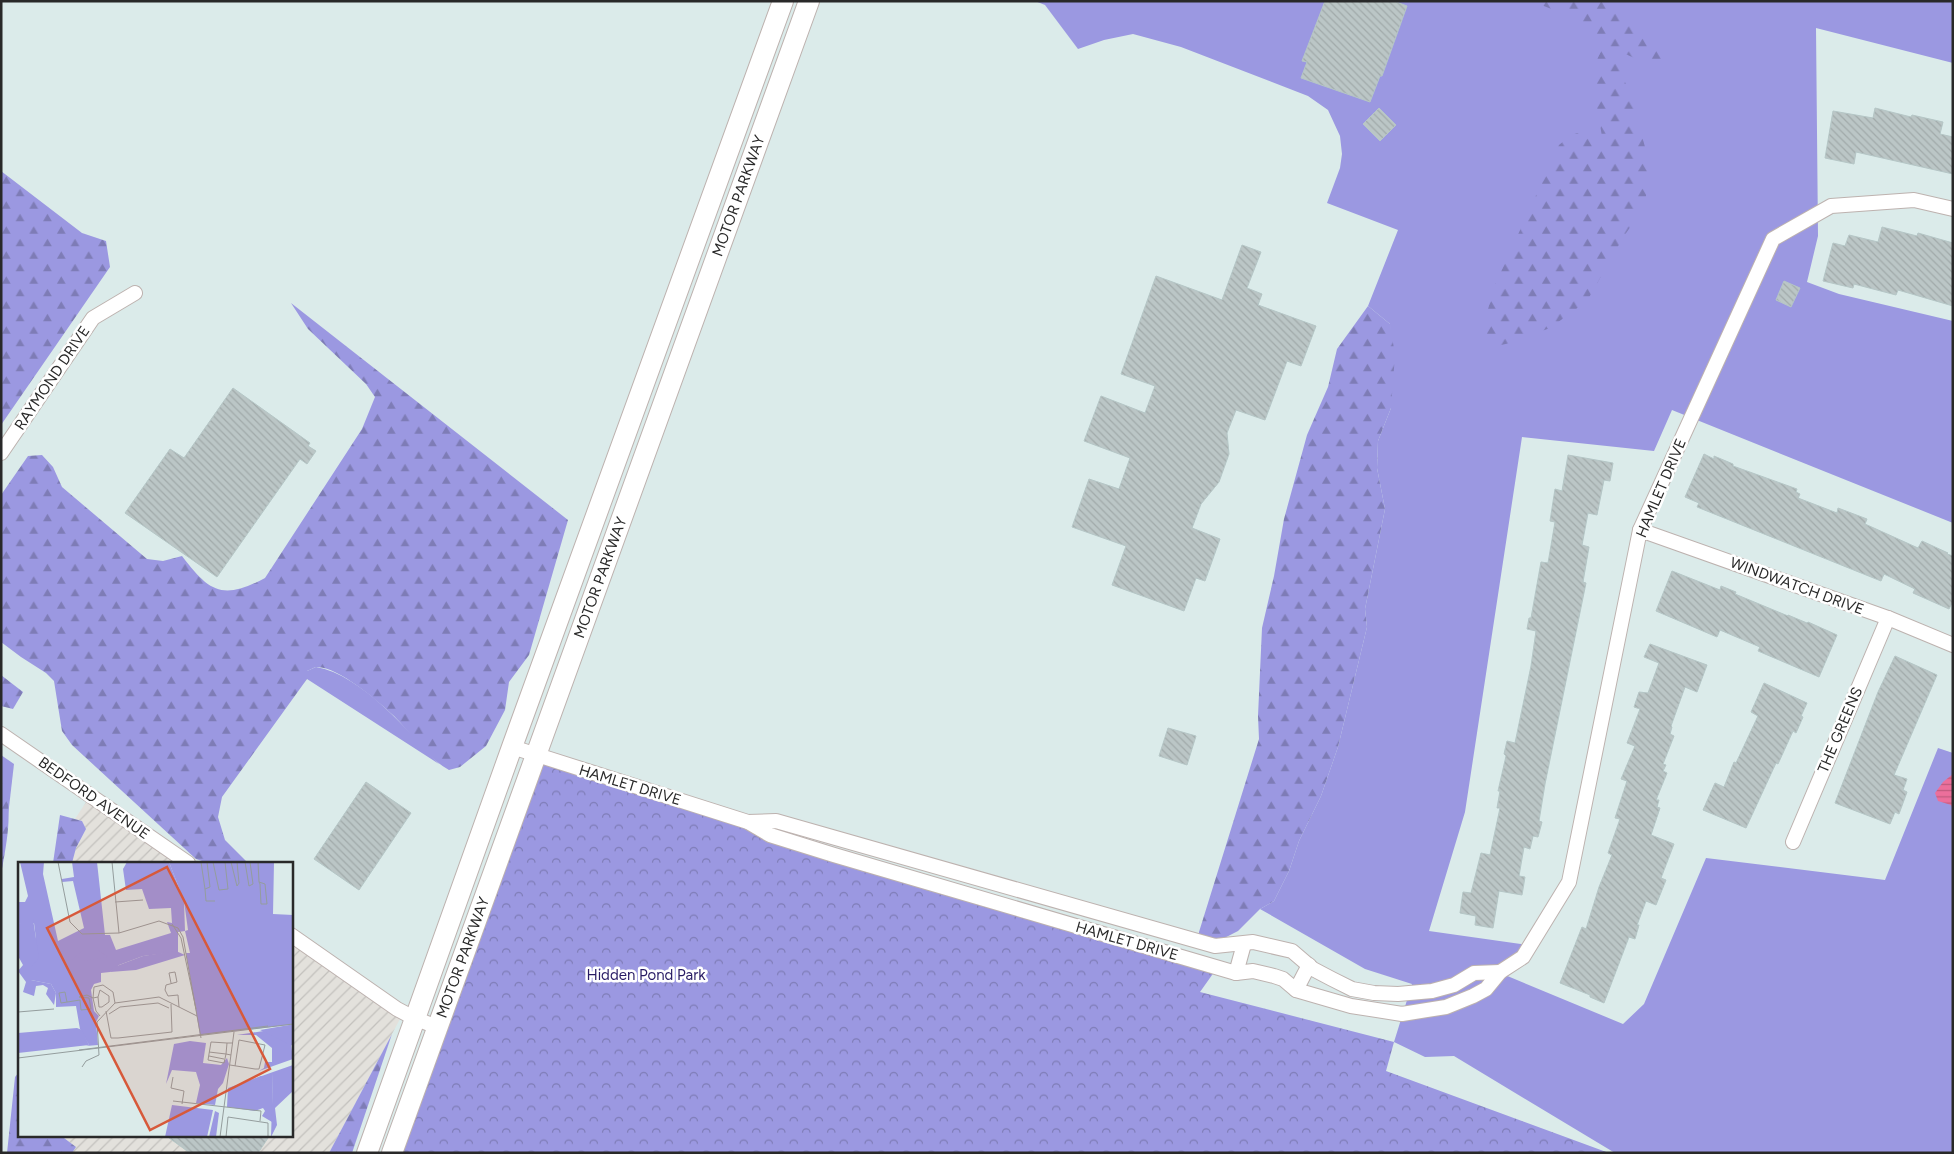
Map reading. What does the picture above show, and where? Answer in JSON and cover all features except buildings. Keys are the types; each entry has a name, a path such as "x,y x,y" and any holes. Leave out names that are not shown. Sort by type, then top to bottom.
{"main road":[{"name":"MOTOR PARKWAY","path":"367,1153 414,1018 783,1"},
{"name":"MOTOR PARKWAY","path":"392,1153 809,1"}],"street":[{"name":"HAMLET DRIVE","path":"512,747 748,822 770,835 834,856 1236,973 1253,971 1274,976 1283,979 1296,990 1351,1006 1402,1014 1446,1007 1486,989 1500,972 1523,957 1568,882 1640,530 1774,240 1831,206 1914,200 1953,209"},
{"name":"RAYMOND DRIVE","path":"1,453 93,318 135,292"},
{"name":"WINDWATCH DRIVE","path":"1640,530 1888,618 1953,645"},
{"name":"THE GREENS","path":"1793,842 1888,618"},
{"name":"BEDFORD AVENUE","path":"1,734 187,862"},
{"name":"HAMLET DRIVE","path":"748,822 776,821 1215,946 1253,942 1292,951 1309,965 1352,989 1374,993 1398,994 1432,991 1454,984 1474,973 1500,972"},
{"path":"292,935 397,1009 437,1027"},
{"path":"1236,973 1244,944"},
{"path":"1296,990 1309,965"}],"shaded area":[{"path":"1953,774 1953,809 1951,805 1938,801 1935,793 1943,782"},
{"path":"88,799 179,862 72,862 76,848 86,829 82,821 75,819"},
{"path":"292,941 401,1017 329,1153 72,1153 76,1147 61,1136 292,1136"}],"green space":[{"path":"1035,1 1953,1 1953,63 1816,28 1818,236 1807,282 1839,294 1953,321 1953,523 1672,410 1654,451 1522,437 1465,812 1429,931 1535,946 1505,975 1623,1024 1644,1004 1706,858 1885,880 1938,748 1953,753 1953,1153 1615,1153 1454,1056 1425,1057 1394,1042 1412,984 1365,969 1260,909 1274,901 1289,871 1299,841 1321,796 1338,747 1367,627 1365,609 1385,509 1377,468 1378,441 1391,408 1390,324 1368,306 1398,230 1327,203 1340,168 1342,154 1340,136 1328,110 1308,96 1181,47 1133,34 1104,40 1078,49 1045,5"},
{"path":"1527,1 1603,1 1627,16 1653,41 1665,60 1641,61 1612,48 1632,100 1650,165 1646,196 1638,216 1624,236 1587,301 1550,328 1510,343 1492,347 1486,332 1487,313 1494,287 1559,145 1571,136 1579,133 1588,133 1602,137 1594,77 1596,62 1606,43 1558,12"},
{"path":"1,171 82,233 106,241 110,267 1,425"},
{"path":"291,303 568,520 529,655 509,682 505,710 486,746 460,767 449,770 434,759 379,702 358,686 326,669 313,668 307,671 307,679 222,797 218,817 225,840 247,862 205,862 196,859 72,745 62,731 54,681 46,673 1,642 1,495 28,456 42,455 53,467 62,487 147,559 163,561 182,556 201,578 209,585 218,589 238,589 265,578 362,429 375,397 366,384 308,329"},
{"path":"1368,306 1390,324 1395,355 1391,408 1378,441 1377,468 1385,509 1365,609 1367,627 1338,747 1321,796 1299,841 1289,871 1274,901 1260,909 1238,931 1205,948 1199,938 1199,932 1259,739 1258,716 1262,628 1284,519 1307,435 1328,387 1337,349"},
{"path":"316,667 333,672 367,693 399,721 439,764 307,679 307,671"},
{"path":"1,675 23,692 13,709 1,706"},
{"path":"1,755 14,764 1,876"},
{"name":"Hidden Pond Park","path":"535,755 1217,968 1200,992 1394,1042 1386,1071 1609,1153 392,1153"},
{"path":"1,781 8,803 9,816 1,876"},
{"path":"60,815 82,821 86,829 76,848 72,862 53,862"},
{"path":"392,1034 352,1153 329,1153"},
{"path":"18,1073 18,1136 61,1136 76,1147 72,1153 7,1153 15,1077"}]}
